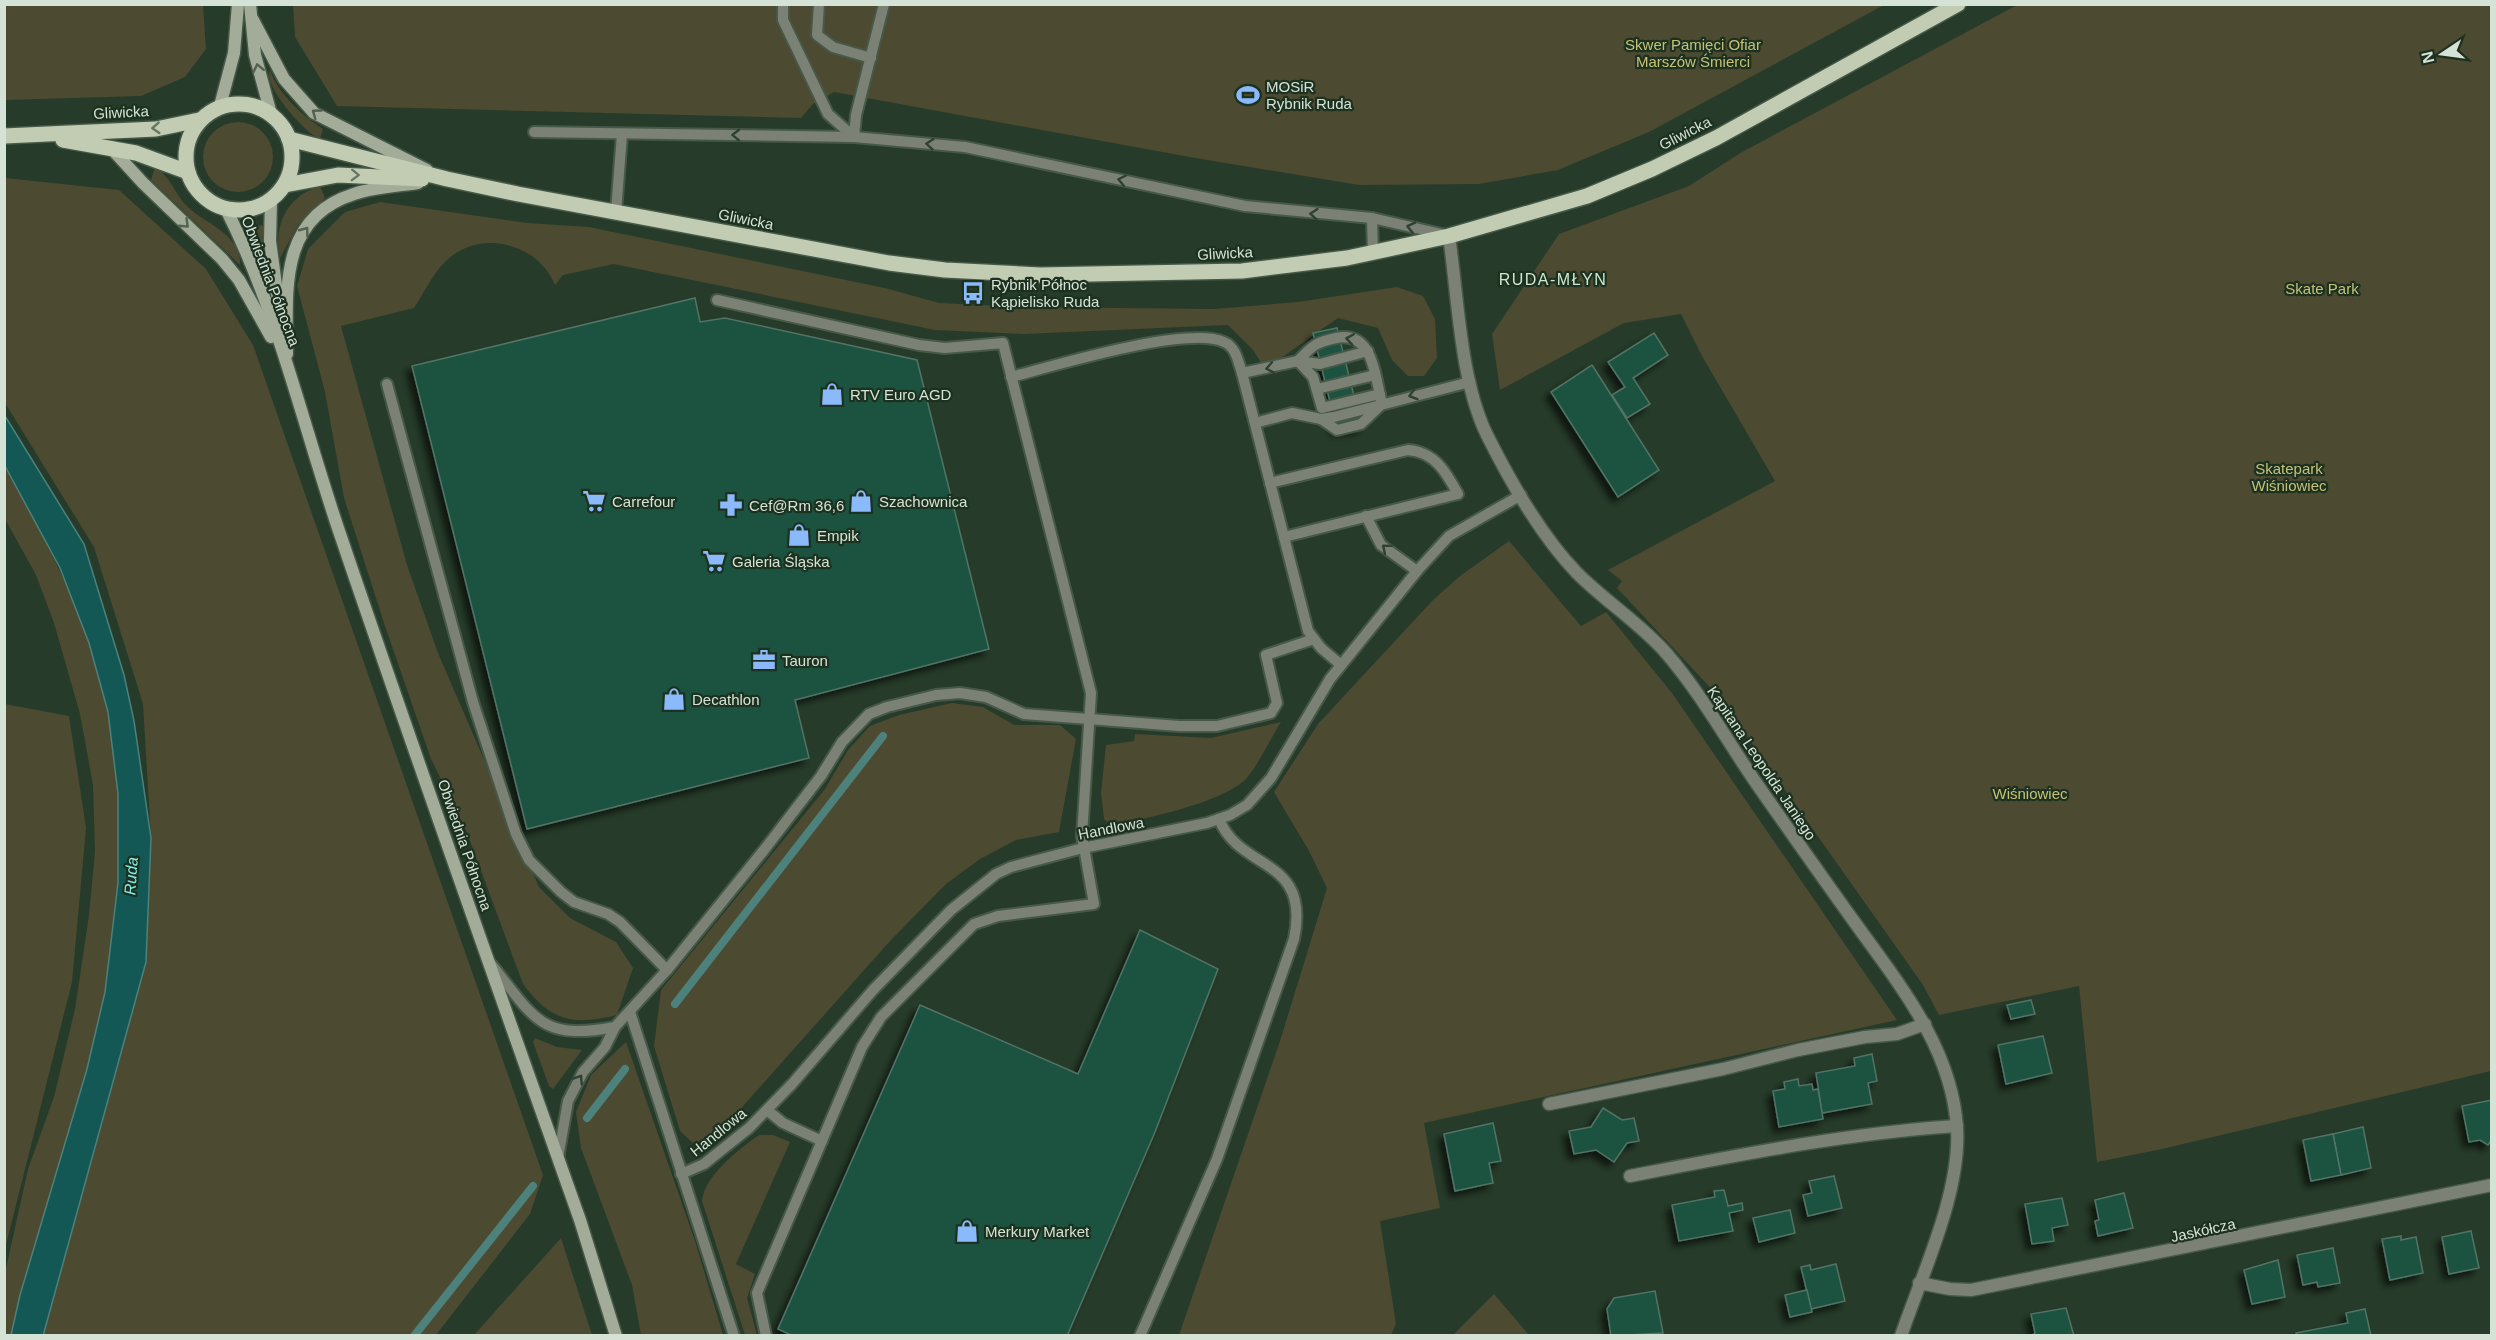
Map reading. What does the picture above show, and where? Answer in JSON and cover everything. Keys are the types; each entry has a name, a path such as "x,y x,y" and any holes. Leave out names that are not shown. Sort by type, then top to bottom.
{"main road":[{"path":"220,106 233,59 238,4"},
{"path":"250,4 255,54 271,114"},
{"name":"Gliwicka","path":"289,139 447,179 827,253 945,270 1040,275 1204,273 1288,267 1373,254 1449,236 1587,196 1652,169 1716,138 1958,4"},
{"path":"252,21 284,79 314,112 447,179"},
{"path":"243,103 271,114 282,125 289,139 291,167 285,185 271,200 254,208 226,209 208,201 200,194 188,172 185,154 187,143 199,120 220,106 243,103"},
{"name":"Gliwicka","path":"4,136 44,136 112,129 156,129 199,120"},
{"name":"Gliwicka","path":"44,136 110,147 158,159 188,172"},
{"path":"110,147 143,183 222,259 239,280 287,365"},
{"name":"Gliwicka","path":"285,185 353,175 447,179"},
{"path":"287,365 287,272 296,245 306,228 328,207 347,196 447,179"},
{"name":"Obwiednia Północna","path":"271,200 270,241 287,365"},
{"name":"Obwiednia Północna","path":"226,209 244,245 287,365 340,535 558,1158 616,1335"}],"street":[{"name":"Kapitana Leopolda Janiego","path":"1449,236 1470,382 1485,432 1521,495 1554,547 1572,567 1658,644 1680,671 1925,1024 1948,1078 1957,1126 1953,1174 1901,1335"},
{"path":"1549,1104 1723,1069 1798,1050 1865,1037 1898,1034 1925,1024"},
{"path":"1630,1176 1744,1155 1918,1128 1957,1126"},
{"name":"Jaskółcza","path":"1919,1283 1950,1290 1981,1288 2492,1185"}],"lane":[{"path":"783,4 783,20 828,114 854,137"},
{"path":"819,4 817,35 833,47 871,58"},
{"path":"854,137 856,115 884,4"},
{"path":"534,132 854,137 965,147 1245,206 1372,218 1449,236"},
{"path":"616,212 622,134"},
{"path":"1372,218 1373,254"},
{"path":"717,300 920,345 945,348 1003,343 1091,693 1082,836 1094,904 998,916 967,929 881,1017 862,1047 757,1293 766,1335"},
{"path":"1298,361 1315,343 1339,337 1355,338 1363,342 1368,351 1381,399"},
{"path":"1011,377 1143,344 1208,339 1222,341 1230,346 1236,354 1242,373 1306,623 1314,639 1341,665"},
{"path":"1242,373 1298,361 1320,364 1368,351"},
{"path":"1298,361 1313,377 1322,408 1470,382"},
{"path":"1317,389 1375,375"},
{"path":"387,384 473,702 516,834 530,860 561,892 573,902 608,914 620,922 668,970"},
{"path":"1255,423 1292,413 1321,419 1381,399"},
{"path":"1270,483 1408,450 1422,452 1434,459 1458,494 1284,537"},
{"name":"Handlowa","path":"681,1174 719,1154 767,1110 873,990 966,896 996,874 1011,867 1083,848 1219,819 1247,805 1263,790 1315,702 1341,665 1417,571 1449,536 1521,495"},
{"path":"1366,516 1381,545 1417,571"},
{"path":"558,1158 568,1101 574,1085 605,1047 615,1027 668,970 821,776 842,742 869,714 897,704 960,693 986,697 1024,714 1204,727 1271,713 1277,702 1266,655 1314,639"},
{"path":"1140,1335 1217,1159 1298,921 1297,906 1280,874 1230,840 1219,819"},
{"path":"490,963 528,1011 549,1027 576,1033 615,1027"},
{"path":"630,1012 734,1335"},
{"path":"767,1110 783,1123 822,1141"}],"green space":[{"name":"Wiśniowiec","path":"2019,4 2491,5 2491,1071 2162,1149 2097,1162 2079,986 1939,1015 1923,985 1720,698 1617,588 1622,581 1608,570 1775,481 1702,356 1681,314 1624,323 1500,390 1492,334 1559,234 1689,186 1742,152"},
{"path":"4,5 203,5 206,49 185,77 141,96 5,100"},
{"name":"MOSiR Rybnik Ruda","path":"293,5 1884,5 1649,132 1558,170 1479,184 1359,185 1195,158 834,92 813,104 801,118 337,106 295,37"},
{"path":"270,70 279,88 292,104 323,129 320,139 295,118 278,97 269,77"},
{"path":"238,122 251,125 263,132 270,144 273,157 270,170 263,182 251,189 238,192 225,189 213,182 206,170 203,157 206,144 213,132 225,125"},
{"path":"155,167 164,175 185,204 228,236 239,254 240,265 151,180"},
{"path":"5,178 119,190 206,269 253,345 543,1175 530,1214 436,1335 43,1335 146,962 151,838 143,704 94,547 5,403"},
{"path":"320,186 325,198 298,225 280,258 279,234 285,213 299,197"},
{"path":"380,202 527,223 589,227 885,288 939,303 1022,307 1214,309 1298,302 1397,287 1423,296 1435,319 1437,358 1424,376 1408,376 1392,360 1378,328 1338,318 1265,369 1253,350 1228,325 1024,334 935,330 614,264 563,275 555,285 547,271 536,259 522,250 491,243 475,245 460,251 446,261 414,308 341,326 407,565 438,653 539,887 570,918 616,942 633,968 617,1015 575,1020 553,1013 543,1006 523,984 466,830 431,759 344,498 325,392 297,286 308,249 345,212"},
{"path":"263,226 265,279 245,229"},
{"path":"4,466 61,574 89,642 104,694 113,747 118,801 119,855 116,910 100,1017 88,1069 11,1336 5,1335 5,1273 28,1169 54,1097 75,1009 89,915 95,851 93,785 80,714 54,623 36,575 5,519"},
{"path":"1509,541 1581,626 1606,612 1672,693 1897,1020 1424,1123 1440,1208 1380,1221 1396,1324 1391,1335 1179,1335 1280,1041 1327,888 1309,851 1274,792 1318,724 1433,600 1460,576"},
{"path":"952,703 983,707 1014,725 1060,725 1076,739 1059,832 1016,840 980,859 946,884 890,941 727,1124 697,1147 680,1131 654,1046 661,990 825,789 848,750 870,726 899,715"},
{"path":"5,704 69,716 86,828 72,982 5,1249"},
{"path":"1281,722 1248,776 1231,789 1216,797 1181,809 1112,826 1104,819 1101,793 1106,745 1134,741 1135,734 1211,738"},
{"path":"535,1038 557,1047 582,1050 553,1089 549,1086 533,1042"},
{"path":"626,1042 695,1241 723,1335 641,1335 632,1285 581,1148 576,1112 591,1075"},
{"path":"759,1135 773,1135 790,1142 736,1264 755,1274 747,1298 757,1335 745,1335 702,1201 709,1182 716,1173 733,1155"},
{"path":"561,1238 592,1335 474,1335"},
{"path":"1494,1294 1529,1335 1453,1335"}],"water":[{"name":"Ruda","path":"5,416 84,544 124,675 134,721 151,838 146,962 43,1336 11,1335 20,1295 87,1069 105,992 118,883 118,794 108,712 89,643 60,568 5,466"}],"building":[{"name":"Galeria Śląska","path":"695,298 700,322 725,318 917,360 989,649 795,700 809,758 527,829 412,366"},
{"path":"1337,328 1362,428 1337,430 1313,333"},
{"path":"1654,333 1668,355 1633,378 1650,404 1627,418 1612,395 1625,387 1608,362"},
{"path":"1592,365 1659,470 1618,497 1551,392"},
{"name":"Merkury Market","path":"1140,930 1218,969 1155,1132 1067,1336 793,1336 778,1329 920,1005 1078,1074"},
{"path":"2031,1000 2035,1014 2011,1019 2007,1005"},
{"path":"2043,1036 2052,1073 2006,1084 1998,1045"},
{"path":"1872,1054 1877,1081 1868,1083 1872,1104 1822,1113 1816,1073 1855,1066 1854,1058"},
{"path":"1798,1079 1799,1086 1812,1084 1813,1090 1818,1089 1823,1119 1779,1127 1773,1091 1785,1089 1784,1082"},
{"path":"2492,1100 2492,1139 2488,1145 2480,1140 2469,1142 2462,1106"},
{"path":"1603,1108 1622,1120 1634,1118 1639,1141 1627,1143 1614,1162 1596,1150 1574,1154 1569,1131 1591,1127"},
{"path":"1493,1123 1501,1161 1489,1163 1493,1183 1455,1191 1444,1134"},
{"path":"2363,1127 2371,1168 2341,1175 2333,1134"},
{"path":"2333,1134 2341,1175 2311,1181 2303,1140"},
{"path":"1834,1176 1842,1208 1808,1216 1803,1195 1812,1193 1809,1181"},
{"path":"1724,1190 1728,1206 1742,1203 1743,1210 1729,1213 1733,1231 1679,1241 1672,1205 1715,1197 1714,1191"},
{"path":"2124,1193 2133,1228 2098,1236 2095,1221 2099,1220 2095,1200"},
{"path":"2062,1198 2068,1225 2052,1228 2054,1241 2032,1244 2025,1204"},
{"path":"1790,1210 1795,1233 1759,1242 1753,1218"},
{"path":"2471,1231 2479,1268 2449,1274 2442,1237"},
{"path":"2401,1236 2401,1240 2416,1237 2423,1273 2390,1280 2382,1239"},
{"path":"2333,1248 2340,1283 2318,1287 2317,1282 2303,1285 2297,1255"},
{"path":"2278,1260 2285,1297 2252,1304 2244,1270"},
{"path":"1836,1264 1845,1301 1811,1309 1801,1267 1810,1265 1811,1270"},
{"path":"1807,1290 1812,1312 1790,1317 1785,1295"},
{"path":"1655,1291 1663,1333 1611,1336 1607,1309 1614,1298"},
{"path":"2066,1308 2074,1336 2031,1336 2035,1333 2031,1314"},
{"path":"2365,1309 2371,1336 2297,1336 2296,1333 2348,1323 2346,1313"}],"waterway":[{"path":"675,1004 883,736"},
{"path":"587,1118 625,1069"},
{"path":"414,1336 533,1186"}],"place":[{"name":"MOSiR Rybnik Ruda","path":"1248,95"},
{"name":"Rybnik Północ Kąpielisko Ruda","path":"973,293"},
{"name":"RTV Euro AGD","path":"832,394"},
{"name":"Carrefour","path":"594,501"},
{"name":"Szachownica","path":"861,501"},
{"name":"Cef@Rm 36,6","path":"731,505"},
{"name":"Empik","path":"799,535"},
{"name":"Galeria Śląska","path":"714,561"},
{"name":"Tauron","path":"764,660"},
{"name":"Decathlon","path":"674,699"},
{"name":"Merkury Market","path":"967,1231"}],"district":[{"name":"RUDA-MŁYN","path":"1553,279"}],"park label":[{"name":"Skwer Pamięci Ofiar Marszów Śmierci","path":"1693,52"},
{"name":"Skate Park","path":"2322,288"},
{"name":"Skatepark Wiśniowiec","path":"2289,476"}]}
